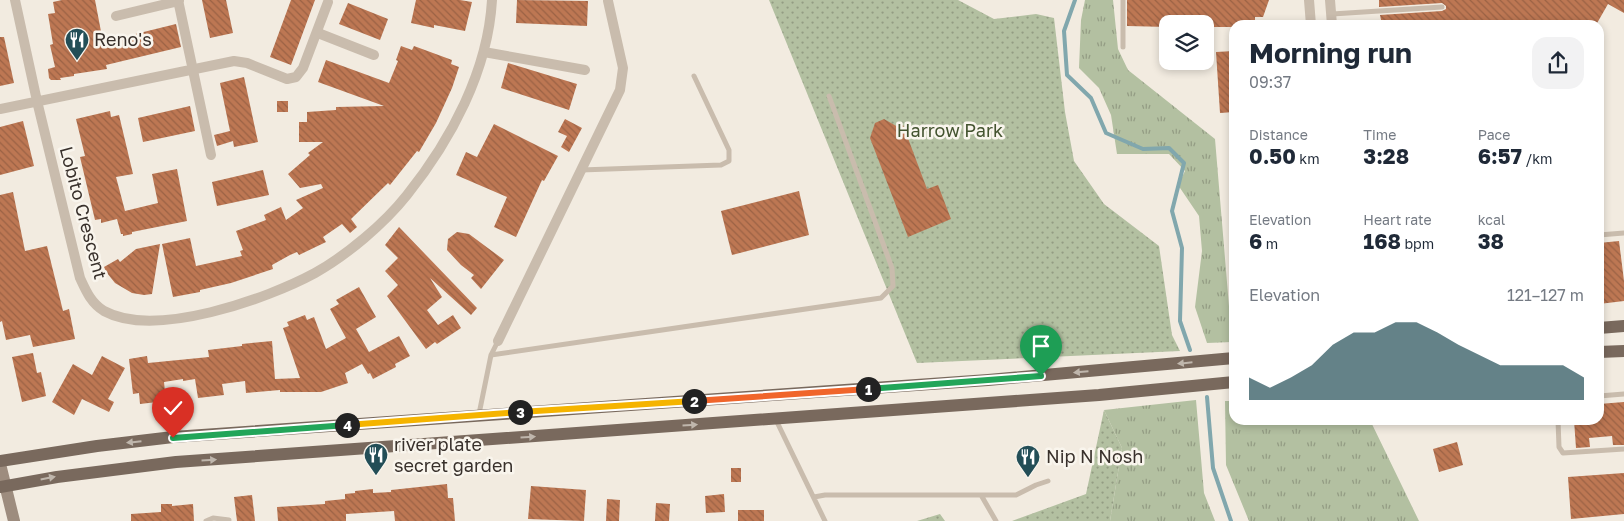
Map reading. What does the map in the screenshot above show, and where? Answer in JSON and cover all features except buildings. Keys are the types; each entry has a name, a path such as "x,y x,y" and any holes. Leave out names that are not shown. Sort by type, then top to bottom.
{"main road":[{"path":"1604,328 1624,326"},
{"path":"1604,352 1624,350"},
{"path":"14,521 2,487 0,462 97,446 173,438 479,415 824,392 1229,358"},
{"path":"2,487 57,477 176,462 1132,392 1229,382"}],"street":[{"name":"Lobito Crescent","path":"15,0 37,101 80,278 91,299 104,310 123,318 144,321 191,316 237,306 276,291 315,273 346,252 379,224 406,196 436,155 458,118 484,52 491,20 492,0"},
{"path":"1309,0 1311,20"},
{"path":"1330,0 1332,20"},
{"path":"116,16 179,1 211,155"},
{"path":"498,341 620,90 623,68 608,1"},
{"path":"0,109 234,61 247,63 287,79 296,77 303,68 318,33 328,2"},
{"path":"318,33 374,55"},
{"path":"484,52 585,70"}],"lane":[{"path":"1123,0 1123,47"},
{"path":"1332,20 1442,7"},
{"path":"581,170 720,165 729,161 730,150 694,76"},
{"path":"491,355 882,298 893,286 892,268 830,96"},
{"path":"1604,235 1624,233"},
{"path":"479,415 491,355 498,341"},
{"path":"1604,396 1624,394"},
{"path":"776,418 825,521"},
{"path":"1558,425 1559,448 1563,453 1624,449"},
{"path":"814,497 825,495 1016,495 1048,481"},
{"path":"981,495 996,521"},
{"path":"206,521 212,518 229,520"}],"green space":[{"name":"Harrow Park","path":"769,0 958,0 994,19 1036,14 1054,18 1065,112 1074,161 1104,204 1159,246 1172,335 1180,351 917,363"},
{"path":"1085,0 1113,0 1118,49 1128,70 1215,139 1229,306 1229,342 1207,343 1195,307 1202,251 1199,216 1178,185 1185,171 1169,154 1117,154 1111,115 1099,88 1079,68 1081,20"},
{"path":"1196,400 1204,493 1215,521 1110,521 1122,448 1104,410"},
{"path":"1225,401 1229,401 1229,425 1372,425 1419,521 1249,521 1226,465"},
{"path":"1104,410 1122,448 1110,521 1012,521 1086,494"},
{"path":"940,514 945,521 917,521"}],"waterway":[{"path":"1075,0 1064,31 1067,75 1091,98 1106,133 1143,149 1169,148 1184,163 1172,211 1182,248 1180,321 1190,350"},
{"path":"1207,397 1213,468 1231,521"}],"place":[{"name":"Reno's","path":"77,61"},
{"name":"river plate secret garden","path":"376,476"},
{"name":"Nip N Nosh","path":"1028,478"}],"route":[{"path":"173,438 1041,376"}]}
